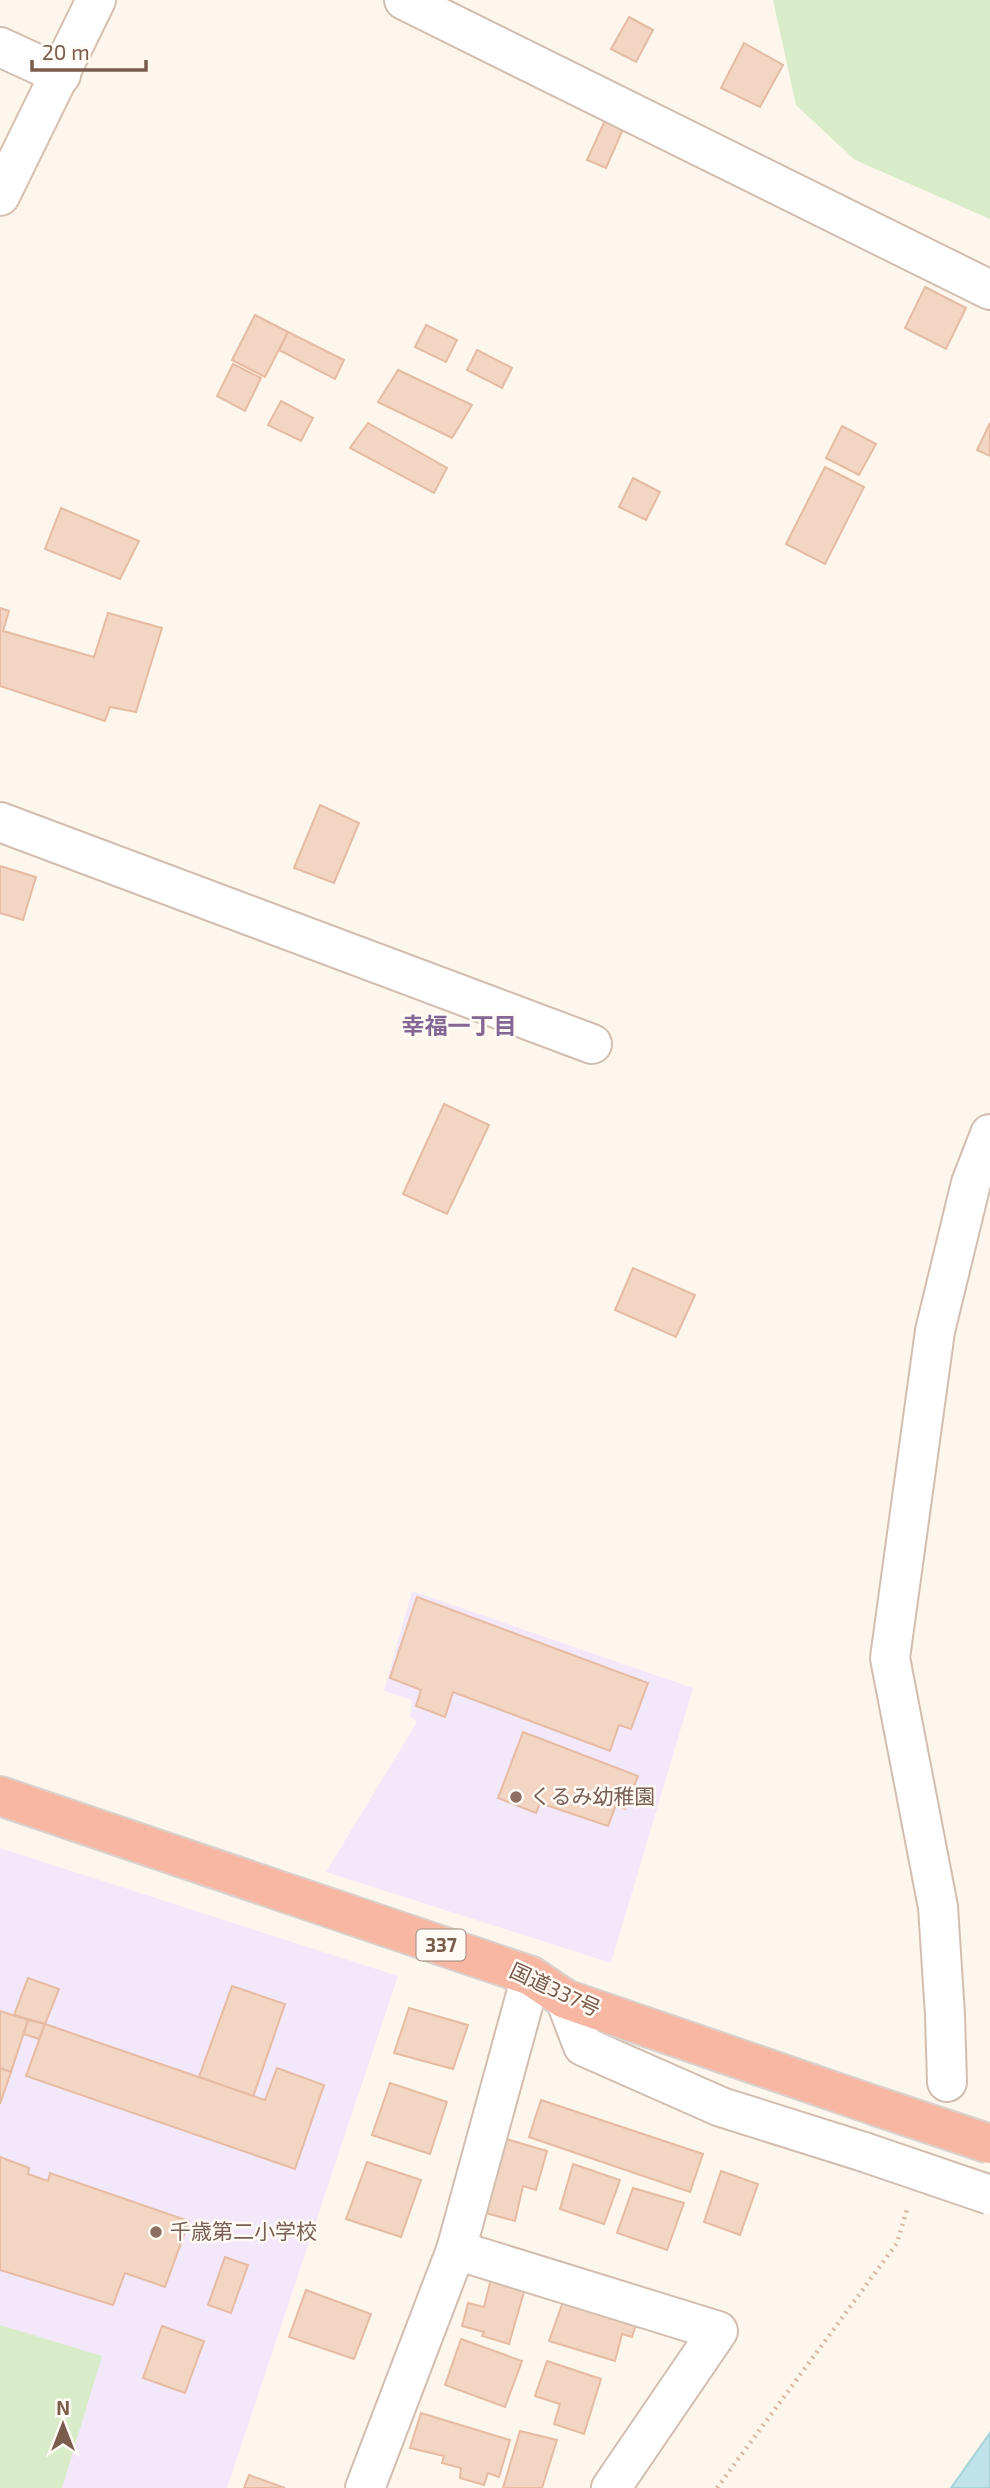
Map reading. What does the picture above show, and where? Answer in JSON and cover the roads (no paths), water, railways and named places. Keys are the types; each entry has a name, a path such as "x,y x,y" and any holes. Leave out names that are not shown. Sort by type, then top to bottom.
{"highway":[{"name":"国道337号","path":"0,1796 531,1976 565,2000 990,2144"}],"street":[{"path":"0,196 96,0"},
{"path":"404,0 990,290"},
{"path":"0,47 61,75"},
{"path":"0,822 592,1044"},
{"path":"947,2082 938,1907 890,1658 935,1331 971,1183 990,1134"},
{"path":"365,2488 456,2250 531,1976"},
{"path":"565,2000 583,2046 721,2107 990,2195"},
{"path":"456,2250 718,2331 611,2488"}],"water":[{"path":"990,2433 990,2488 951,2488"}],"place":[{"name":"くるみ幼稚園","path":"516,1797"},
{"name":"千歳第二小学校","path":"156,2232"}],"district":[{"name":"幸福一丁目","path":"459,1026"}]}
